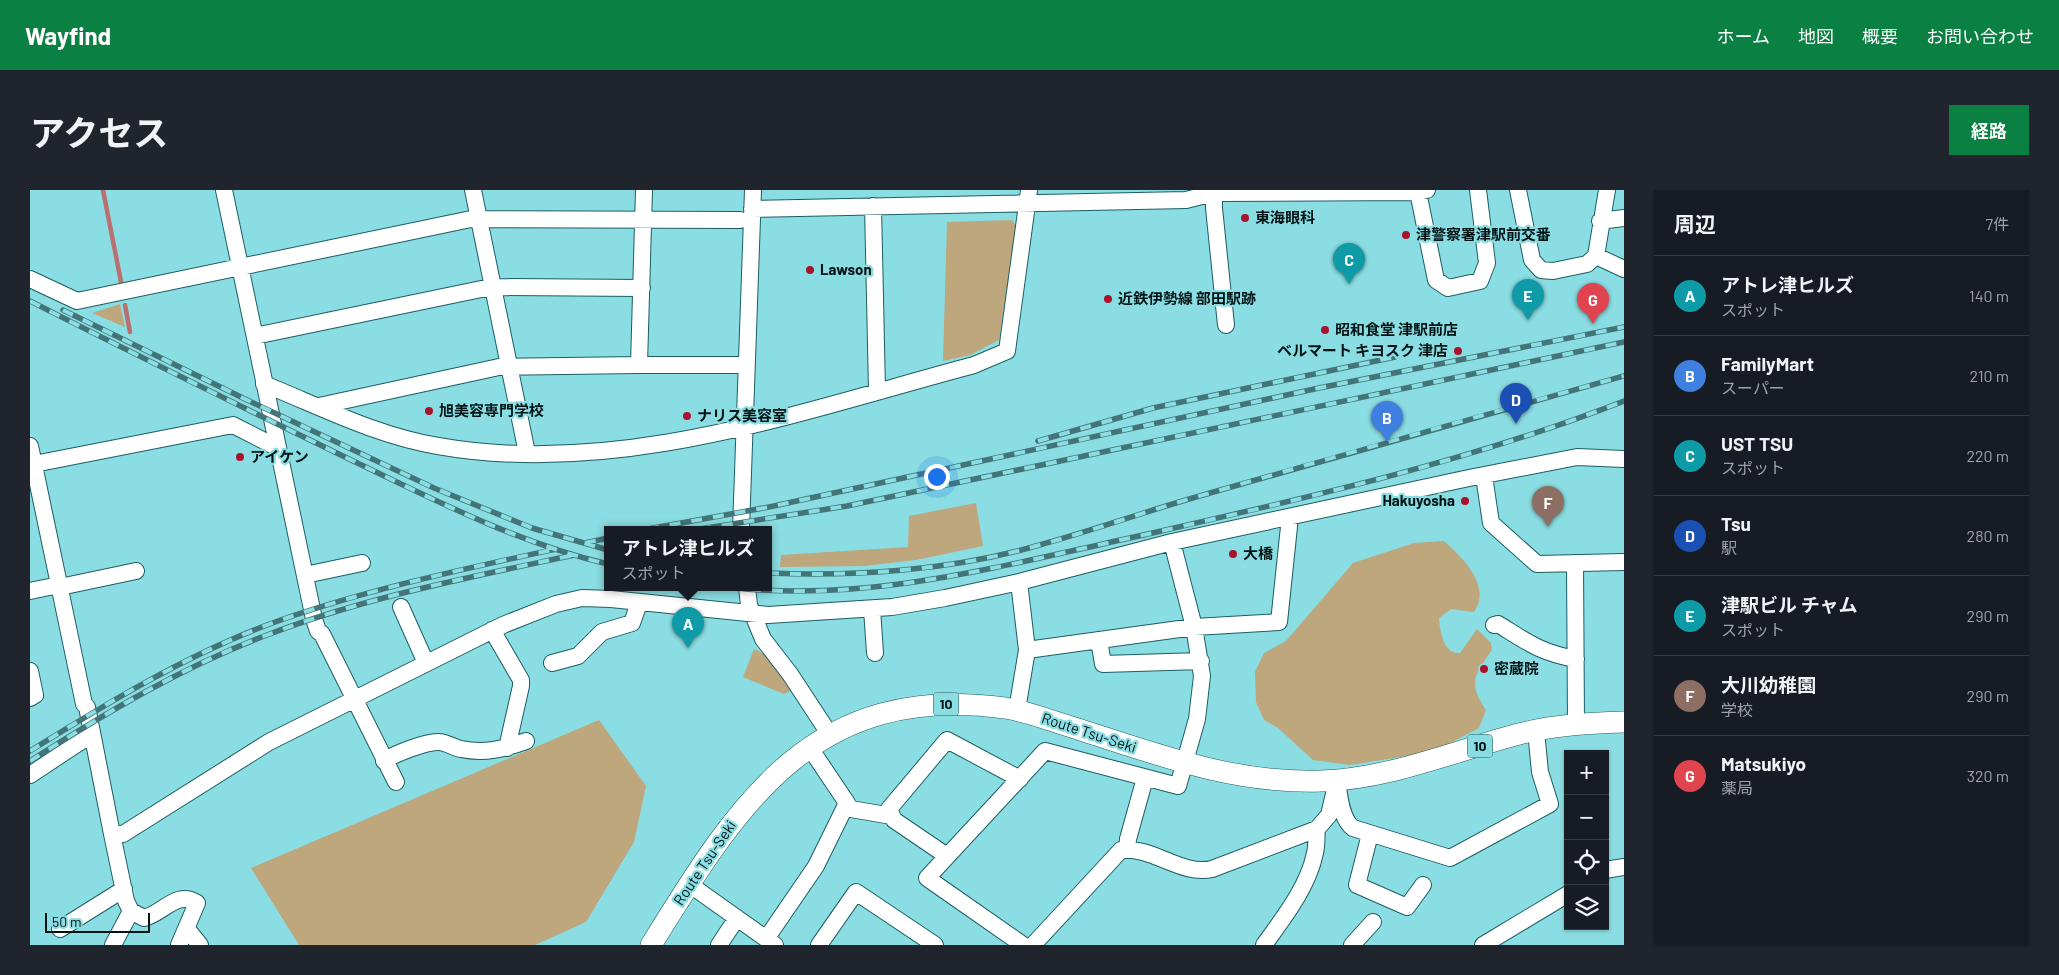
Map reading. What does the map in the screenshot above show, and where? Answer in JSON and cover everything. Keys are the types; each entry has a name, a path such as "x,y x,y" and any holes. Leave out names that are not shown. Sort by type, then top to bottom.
{"main road":[{"name":"Route Tsu-Seki","path":"651,945 726,829 751,798 790,762 830,735 858,721 911,707 935,704 964,704 1017,710 1186,764 1272,780 1337,781 1389,772 1536,731 1576,724 1624,722"}],"street":[{"path":"224,190 318,631 322,634 355,697 384,761 398,779"},
{"path":"473,190 491,287 527,453"},
{"path":"640,365 644,190"},
{"path":"741,526 753,190"},
{"path":"752,209 874,206 938,197 1028,196 1186,200 1214,192 1423,191 1436,280 1448,288 1480,281 1487,263 1478,190"},
{"path":"1518,190 1532,260 1541,270 1553,272 1588,264 1596,256 1600,221 1607,190"},
{"path":"1214,192 1226,325"},
{"path":"264,384 397,437 477,452 566,453 649,446 744,427 974,365 1007,351 1028,196"},
{"path":"874,206 877,391"},
{"path":"30,279 78,301 478,219 643,218 740,220"},
{"path":"1600,221 1624,218"},
{"path":"1596,256 1624,269"},
{"path":"255,336 491,287 642,288"},
{"path":"319,406 498,367 746,365"},
{"path":"179,945 197,903 192,900 175,899 151,916 144,918 131,911 124,889 31,453 233,425 278,448"},
{"path":"112,834 123,834 269,742 355,697 492,630 556,604 582,598 611,599 753,614 872,609 945,598 1019,582 1172,542 1577,457 1624,458"},
{"path":"1484,476 1491,523 1537,564 1624,562"},
{"path":"1027,650 1194,627 1279,622 1290,517"},
{"path":"1023,945 927,878 1044,752 1178,786 1186,764 1202,697 1201,661 1172,542"},
{"path":"305,575 362,563"},
{"path":"1575,563 1576,724"},
{"path":"30,591 136,571"},
{"path":"1017,710 1027,650 1019,582"},
{"path":"748,591 753,614 763,639 790,674 830,735"},
{"path":"552,663 578,656 602,632 632,623 639,603"},
{"path":"401,607 426,663"},
{"path":"872,609 875,653"},
{"path":"1494,625 1498,624 1539,650 1576,659"},
{"path":"492,630 521,680 522,686 506,748"},
{"path":"1099,640 1103,664 1201,661"},
{"path":"30,671 35,695 30,698"},
{"path":"1337,781 1342,809 1349,825 1370,834 1450,858 1550,804 1540,772 1536,731"},
{"path":"30,775 92,734"},
{"path":"947,856 894,820 890,809 947,740 1020,779"},
{"path":"384,761 420,746 439,742 472,751 506,748 526,741"},
{"path":"689,884 770,942 816,866 847,804 810,748"},
{"path":"1127,850 1128,839 1145,778"},
{"path":"1033,945 1121,850 1132,849 1204,871 1230,864 1317,829 1328,815 1337,781"},
{"path":"845,808 892,816"},
{"path":"1264,945 1296,898 1308,875 1316,852 1317,829"},
{"path":"1370,834 1357,885 1407,907 1423,885"},
{"path":"1609,869 1624,867"},
{"path":"60,929 124,889"},
{"path":"819,945 856,892 935,945"},
{"path":"1492,943 1564,897"},
{"path":"113,945 131,911"},
{"path":"719,945 737,918"},
{"path":"1352,945 1372,922"},
{"path":"187,929 200,945"}],"shaded area":[{"path":"1012,220 1016,226 999,340 970,355 943,361 947,222"},
{"path":"120,304 125,327 92,313"},
{"path":"976,503 983,546 916,560 864,566 780,567 781,555 908,547 909,516"},
{"path":"1444,541 1467,564 1473,573 1480,592 1479,602 1474,612 1451,609 1439,618 1440,629 1446,646 1454,652 1460,653 1477,629 1491,643 1492,650 1475,679 1477,693 1486,710 1479,728 1433,752 1350,765 1313,760 1278,728 1264,720 1256,702 1255,672 1264,653 1286,641 1353,563 1414,543"},
{"path":"754,649 771,660 785,678 791,691 784,694 743,677"},
{"path":"599,720 646,786 634,842 586,922 535,945 299,945 251,868"}],"waterway":[{"path":"103,190 122,287"},
{"path":"125,305 130,332"}],"railway":[{"path":"30,301 349,459 476,519 541,544 604,563"},
{"path":"63,310 245,399 434,488 532,528 604,549"},
{"path":"664,526 769,507 1319,388 1624,327"},
{"path":"719,526 847,506 1624,342"},
{"path":"1038,441 1153,408 1395,357"},
{"path":"772,573 869,573 937,566 1004,554 1058,540 1188,499 1624,376"},
{"path":"772,590 832,590 884,586 935,579 1037,559 1323,493 1445,461 1565,423 1624,401"},
{"path":"585,543 604,539"},
{"path":"30,751 146,682 205,652 267,625 338,602 446,573 556,549"},
{"path":"30,761 116,708 175,676 267,635 380,599 574,555"}],"place":[{"name":"東海眼科","path":"1245,218"},
{"name":"津警察署津駅前交番","path":"1406,235"},
{"name":"Lawson","path":"810,270"},
{"name":"UST TSU","path":"1349,284"},
{"name":"近鉄伊勢線 部田駅跡","path":"1108,299"},
{"name":"津駅ビル チャム","path":"1528,320"},
{"name":"Matsukiyo","path":"1593,324"},
{"name":"昭和食堂 津駅前店","path":"1325,330"},
{"name":"ベルマート キヨスク 津店","path":"1458,351"},
{"name":"旭美容専門学校","path":"429,411"},
{"name":"ナリス美容室","path":"687,416"},
{"name":"Tsu","path":"1516,424"},
{"name":"FamilyMart","path":"1387,442"},
{"name":"アイケン","path":"240,457"},
{"name":"Hakuyosha","path":"1465,501"},
{"name":"大川幼稚園","path":"1548,527"},
{"name":"大橋","path":"1233,554"},
{"name":"アトレ津ヒルズ","path":"688,648"},
{"name":"密蔵院","path":"1484,669"}]}
